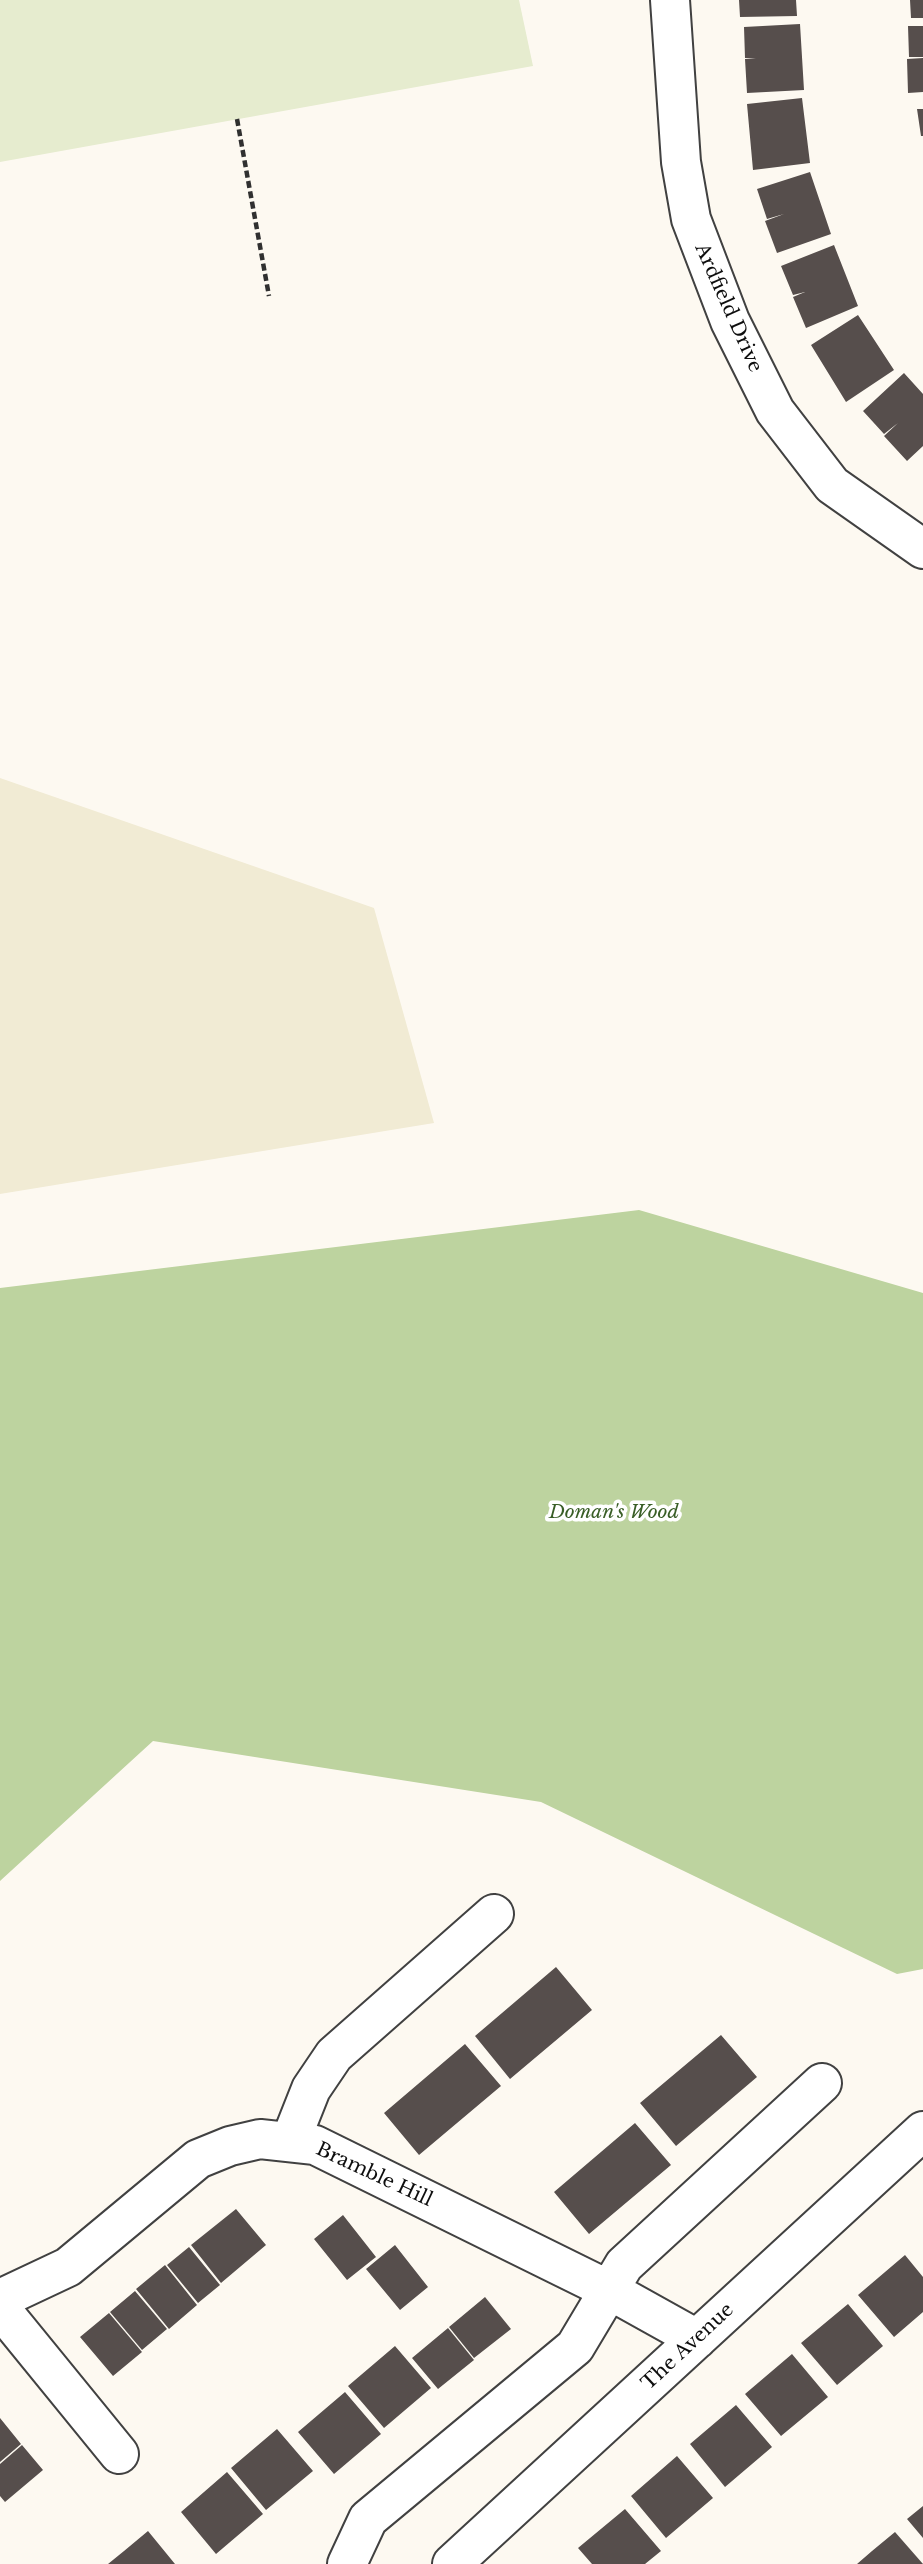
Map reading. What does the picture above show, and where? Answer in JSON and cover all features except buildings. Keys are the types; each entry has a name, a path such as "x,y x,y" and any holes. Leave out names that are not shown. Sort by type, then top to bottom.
{"street":[{"name":"Ardfield Drive","path":"670,0 681,162 691,219 730,321 775,411 832,485 923,549"},
{"path":"290,2142 311,2089 334,2056 494,1914"},
{"path":"347,2564 368,2519 575,2347 624,2265 822,2082"},
{"name":"The Avenue","path":"452,2564 923,2131"},
{"name":"Bramble Hill","path":"0,2299 68,2267 198,2159 230,2146 260,2139 315,2145 609,2290 697,2339"},
{"path":"0,2308 119,2454"}],"path":[{"path":"237,119 269,296"}],"shaded area":[{"path":"0,778 374,908 434,1123 0,1194"}],"green space":[{"path":"0,0 519,0 533,66 0,162"},
{"name":"Doman's Wood","path":"639,1210 923,1293 923,1969 897,1974 541,1802 153,1741 0,1881 0,1288"}]}
